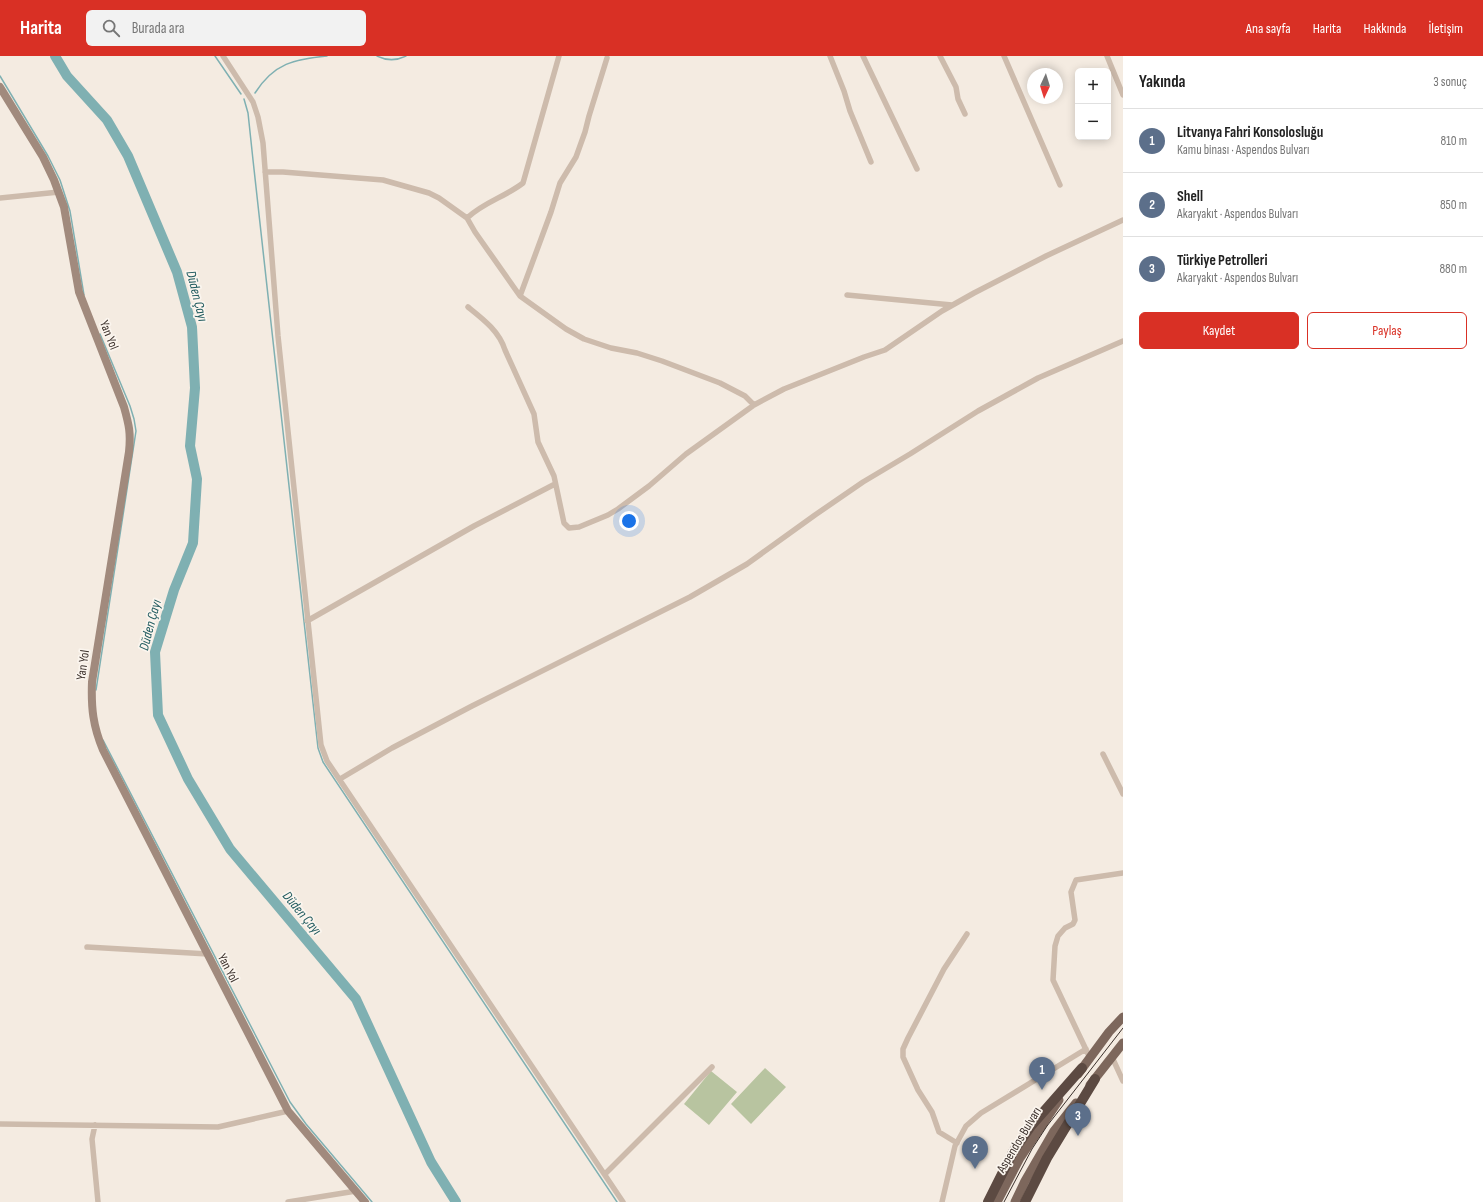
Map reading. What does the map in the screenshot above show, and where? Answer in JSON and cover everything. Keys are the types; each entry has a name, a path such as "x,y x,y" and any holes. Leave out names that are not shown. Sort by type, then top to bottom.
{"highway":[{"path":"988,1202 1013,1152 1031,1126 1082,1068"},
{"path":"1025,1202 1047,1158 1095,1079"}],"main road":[{"name":"Aspendos Bulvarı","path":"997,1202 1020,1158 1045,1120 1082,1068 1123,1017"},
{"name":"Aspendos Bulvarı","path":"1014,1202 1024,1181 1054,1131 1123,1043"}],"street":[{"path":"223,56 253,102 258,117 265,172 278,336 307,621 322,745 327,761 623,1202"},
{"path":"467,218 479,208 516,189 523,183 559,56"},
{"path":"830,56 871,162"},
{"path":"863,56 916,169"},
{"path":"940,56 956,87 958,99 965,114"},
{"path":"1004,56 1060,185"},
{"path":"1108,56 1123,95"},
{"path":"520,296 560,183 576,157 607,58"},
{"name":"Yan Yol","path":"0,87 43,157 59,192 66,218 79,292 124,407 131,433 92,682 91,701 94,729 103,750 288,1111 365,1202"},
{"path":"265,172 283,172 383,180 429,193 439,198 467,218 475,232 520,296 547,317 584,339 611,348 637,353 720,383 746,396 754,405"},
{"path":"0,198 59,192"},
{"path":"468,306 488,324 502,340 505,350 534,414 538,442 554,476 564,524 570,528 579,527 608,515 630,501 686,454 754,405 784,389 885,350 953,305 1046,256 1123,220"},
{"path":"847,295 953,305"},
{"path":"340,779 392,748 472,706 690,597 747,564 863,482 978,411 1038,378 1123,341"},
{"path":"307,621 474,526 555,484"},
{"path":"1103,754 1123,794"},
{"path":"1090,1058 1053,980 1055,946 1058,936 1064,928 1073,924 1075,920 1071,892 1076,880 1123,874"},
{"path":"956,1143 940,1132 932,1112 918,1090 903,1057 908,1038 944,969 967,934"},
{"path":"87,947 208,954"},
{"path":"942,1202 956,1143 966,1126 981,1113 1086,1049"},
{"path":"1112,1057 1123,1081"},
{"path":"605,1174 712,1067"},
{"path":"0,1124 218,1127 288,1111"},
{"path":"96,1126 92,1139 98,1202"},
{"path":"288,1202 356,1191"}],"green space":[{"path":"765,1068 786,1087 751,1124 731,1104"},
{"path":"711,1071 737,1092 709,1125 684,1104"}],"waterway":[{"name":"Düden Çayı","path":"55,56 67,76 107,120 128,156 177,272 192,327 195,388 190,446 197,479 193,543 174,590 155,652 158,715 188,779 230,849 356,999 431,1162 456,1202"},
{"path":"215,56 241,94"},
{"path":"255,93 270,75 286,64 305,59 327,56"},
{"path":"377,56 392,60 406,56"},
{"path":"0,76 48,156 60,180 70,211 84,295"},
{"path":"244,99 248,113 318,748 323,762 617,1202"},
{"path":"96,690 136,431 130,406 100,334"},
{"path":"103,740 290,1102 306,1124 372,1202"}],"tram line":[{"path":"1004,1202 1032,1149 1047,1126 1123,1028"}],"place":[{"name":"Litvanya Fahri Konsolosluğu","path":"1042,1090"},
{"name":"Türkiye Petrolleri","path":"1078,1136"},
{"name":"Shell","path":"975,1169"}]}
